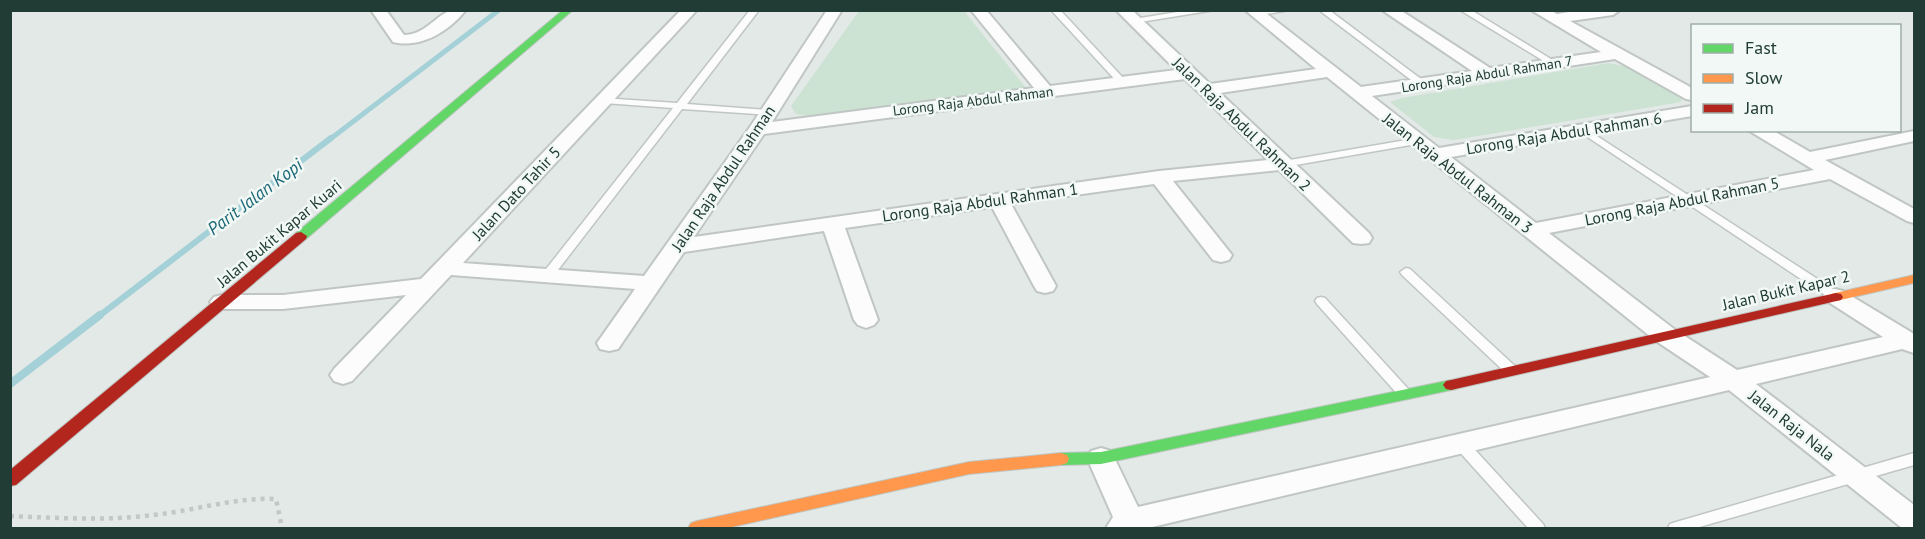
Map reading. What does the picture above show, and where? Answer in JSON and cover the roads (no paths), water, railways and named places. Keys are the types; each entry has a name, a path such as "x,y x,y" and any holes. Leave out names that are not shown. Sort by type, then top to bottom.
{"street":[{"path":"378,10 399,39 421,38 459,10"},
{"name":"Jalan Bukit Kapar Kuari","path":"10,480 569,10"},
{"name":"Jalan Dato Tahir 5","path":"343,375 690,10"},
{"name":"Jalan Raja Abdul Rahman","path":"609,343 763,121 835,10"},
{"path":"978,10 1046,92"},
{"path":"1389,10 1488,74"},
{"path":"1538,10 1691,94"},
{"path":"1554,19 1613,10"},
{"name":"Jalan Raja Abdul Rahman 3","path":"1254,12 1665,335"},
{"name":"Jalan Raja Abdul Rahman 2","path":"1128,16 1361,238"},
{"name":"Lorong Raja Abdul Rahman 7","path":"1357,93 1617,54"},
{"path":"1205,90 1330,72"},
{"name":"Lorong Raja Abdul Rahman","path":"763,121 1046,92 1189,73"},
{"path":"1666,81 1691,77"},
{"name":"Lorong Raja Abdul Rahman 6","path":"1435,154 1691,111"},
{"path":"1761,132 1914,217"},
{"path":"1807,158 1914,136"},
{"name":"Lorong Raja Abdul Rahman 1","path":"677,246 1159,177 1284,164"},
{"name":"Lorong Raja Abdul Rahman 5","path":"1531,230 1834,172"},
{"path":"1159,177 1221,255"},
{"path":"998,200 1046,286"},
{"path":"832,223 866,320"},
{"path":"222,303 283,302 437,276 548,276 651,283"},
{"name":"Jalan Bukit Kapar 2","path":"697,528 969,468 1038,460 1101,458 1513,372 1914,279"},
{"path":"1835,296 1910,343"},
{"name":"Jalan Raja Nala","path":"1665,335 1735,381 1914,521"},
{"path":"1101,458 1125,525 1461,444 1910,343"}],"lane":[{"path":"548,276 678,106 755,10"},
{"path":"1055,10 1122,82"},
{"path":"1128,16 1211,10"},
{"path":"1254,12 1285,10"},
{"path":"1323,10 1422,84"},
{"path":"1464,10 1555,64"},
{"path":"604,100 678,106 763,121"},
{"path":"1583,130 1835,296"},
{"path":"1284,164 1418,141"},
{"path":"1406,272 1513,372"},
{"path":"1321,301 1405,394"},
{"path":"1461,444 1538,528"},
{"path":"1676,528 1914,459"}],"waterway":[{"name":"Parit Jalan Kopi","path":"329,140 499,10"},
{"name":"Parit Jalan Kopi","path":"99,316 331,138"},
{"name":"Parit Jalan Kopi","path":"10,384 100,315"}]}
